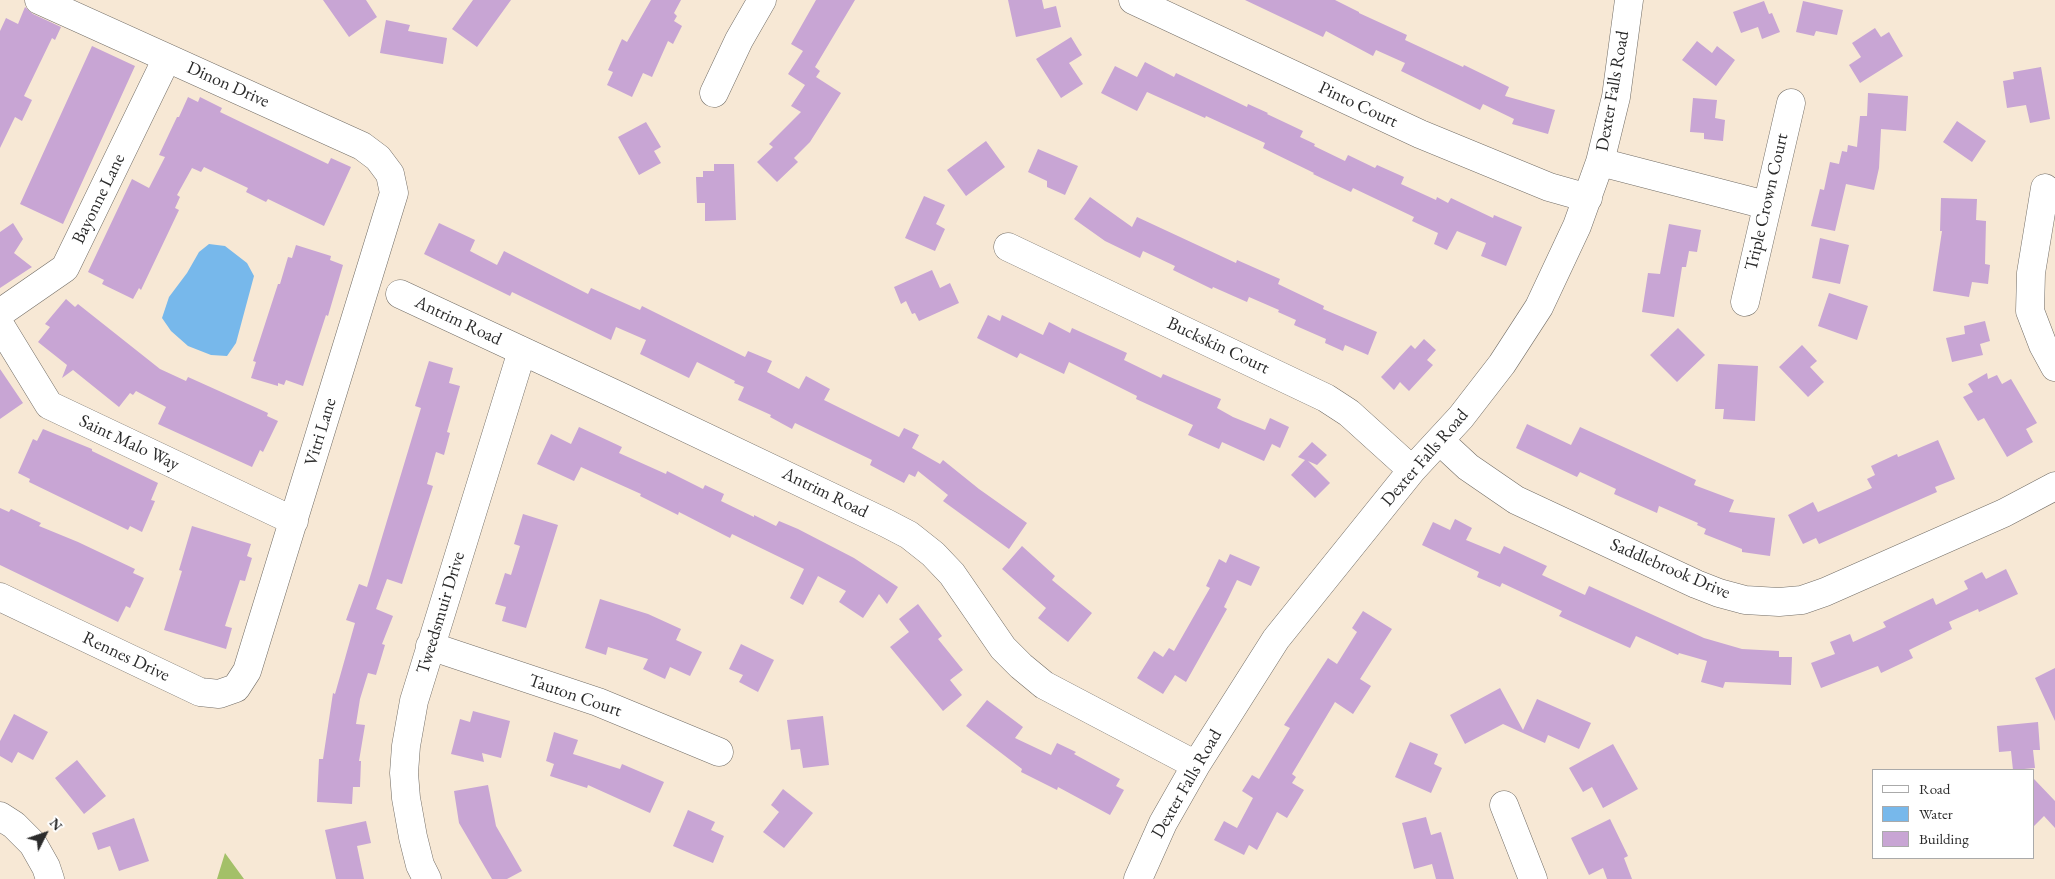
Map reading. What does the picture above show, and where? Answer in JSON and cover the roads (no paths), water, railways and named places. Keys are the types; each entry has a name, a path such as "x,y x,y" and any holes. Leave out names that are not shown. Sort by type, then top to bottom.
{"street":[{"name":"Dinon Drive","path":"39,0 362,146 378,158 390,174 394,193"},
{"path":"714,93 739,40 762,0"},
{"name":"Pinto Court","path":"1133,0 1420,134 1549,187 1588,198"},
{"name":"Dexter Falls Road","path":"1138,879 1163,822 1196,765 1276,639 1412,470 1440,441 1502,364 1539,307 1563,260 1600,162 1616,97 1629,0"},
{"name":"Bayonne Lane","path":"0,313 65,268 167,58"},
{"name":"Triple Crown Court","path":"1745,302 1791,103"},
{"path":"1600,162 1766,205"},
{"path":"2045,188 2031,273 2030,311 2043,345 2055,367"},
{"name":"Vitri Lane","path":"247,671 394,193"},
{"name":"Buckskin Court","path":"1008,247 1326,398 1348,412 1412,470"},
{"name":"Antrim Road","path":"400,294 774,469 909,535 933,554 952,574 1003,648 1044,685 1196,765"},
{"name":"Saint Malo Way","path":"0,326 50,405 294,521"},
{"name":"Tweedsmuir Drive","path":"427,879 420,865 413,837 406,798 404,773 406,746 414,701 522,351"},
{"name":"Saddlebrook Drive","path":"1440,441 1468,467 1516,500 1696,584 1745,600 1778,602 1802,600 1825,592 2004,513 2055,486"},
{"name":"Rennes Drive","path":"0,597 200,692 219,694 236,688 247,671"},
{"name":"Tauton Court","path":"430,646 598,702 719,752"},
{"path":"1504,805 1533,879"},
{"path":"0,816 14,825 33,844 46,867 50,879"}],"water":[{"path":"209,244 225,246 247,263 254,276 236,343 227,356 211,355 188,346 171,331 162,318 169,297 187,273 199,252"}]}
